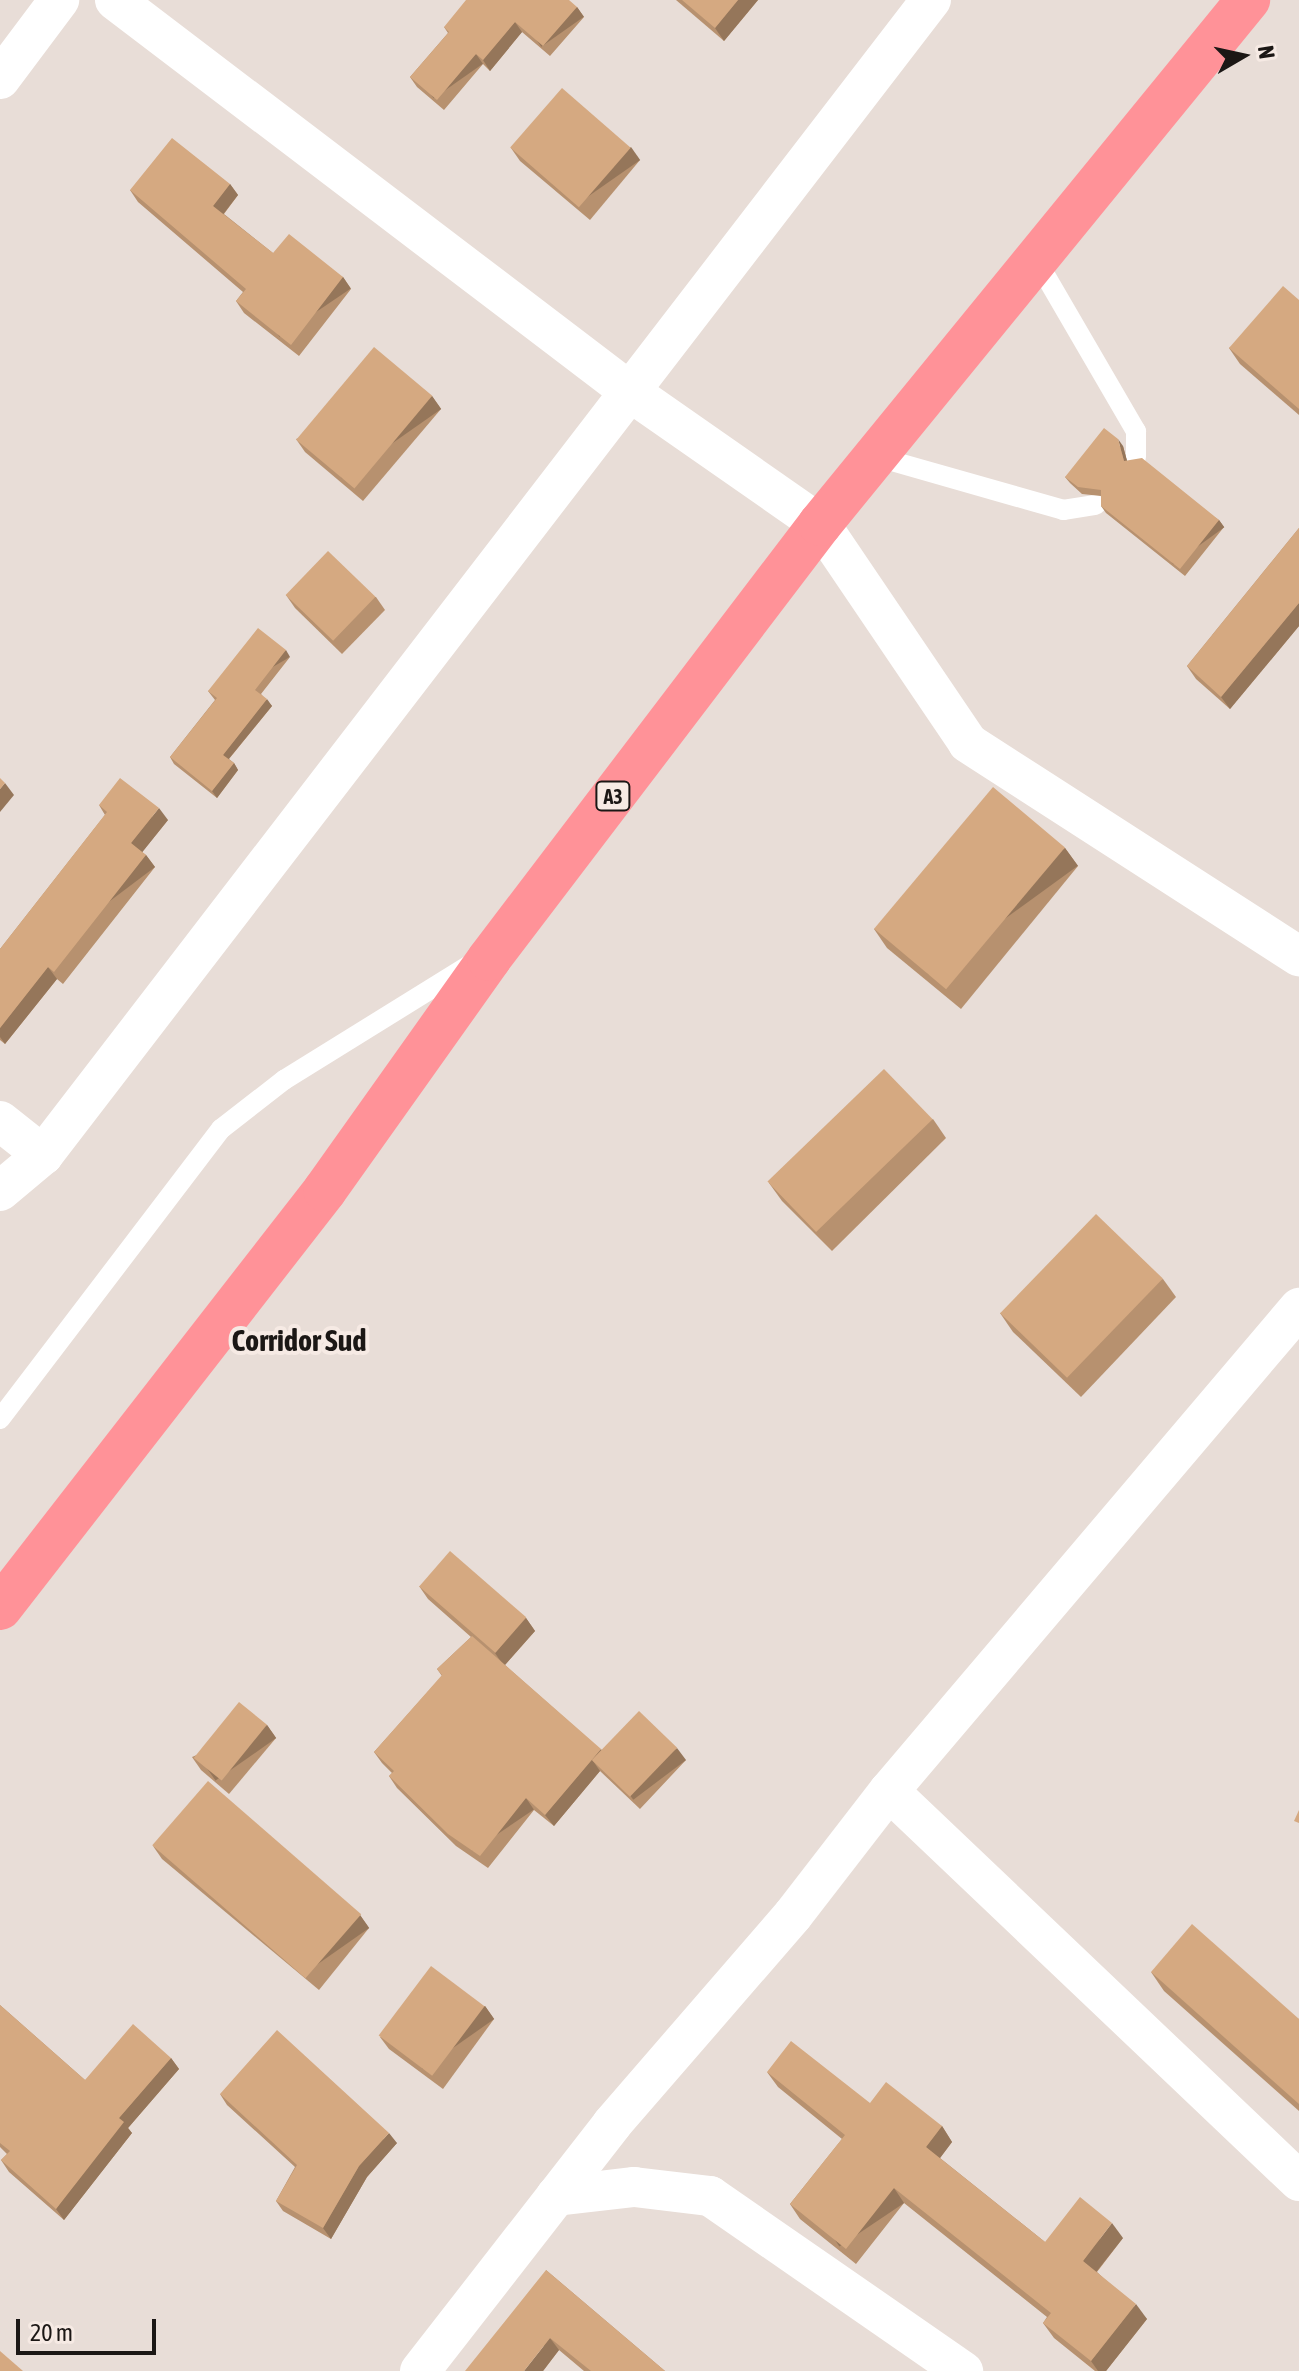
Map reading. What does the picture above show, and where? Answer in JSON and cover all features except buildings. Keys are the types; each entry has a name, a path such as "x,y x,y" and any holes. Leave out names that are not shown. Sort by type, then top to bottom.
{"highway":[{"name":"A3","path":"0,1608 325,1190 497,949 820,524 1034,256 1248,0"}],"street":[{"path":"0,79 59,0"},
{"path":"115,0 629,391 820,524 968,743 1299,956"},
{"path":"0,1191 43,1155 931,0"},
{"path":"0,1121 43,1155"},
{"path":"420,2371 556,2196 793,1915 889,1791 1299,1308"},
{"path":"889,1791 1299,2181"},
{"path":"556,2196 634,2187 710,2196 963,2371"}],"lane":[{"path":"1034,256 1136,431 1136,457"},
{"path":"874,456 1063,510 1096,505"},
{"path":"0,1419 221,1129 284,1080 497,949"}],"district":[{"name":"Corridor Sud","path":"299,1340"}]}
